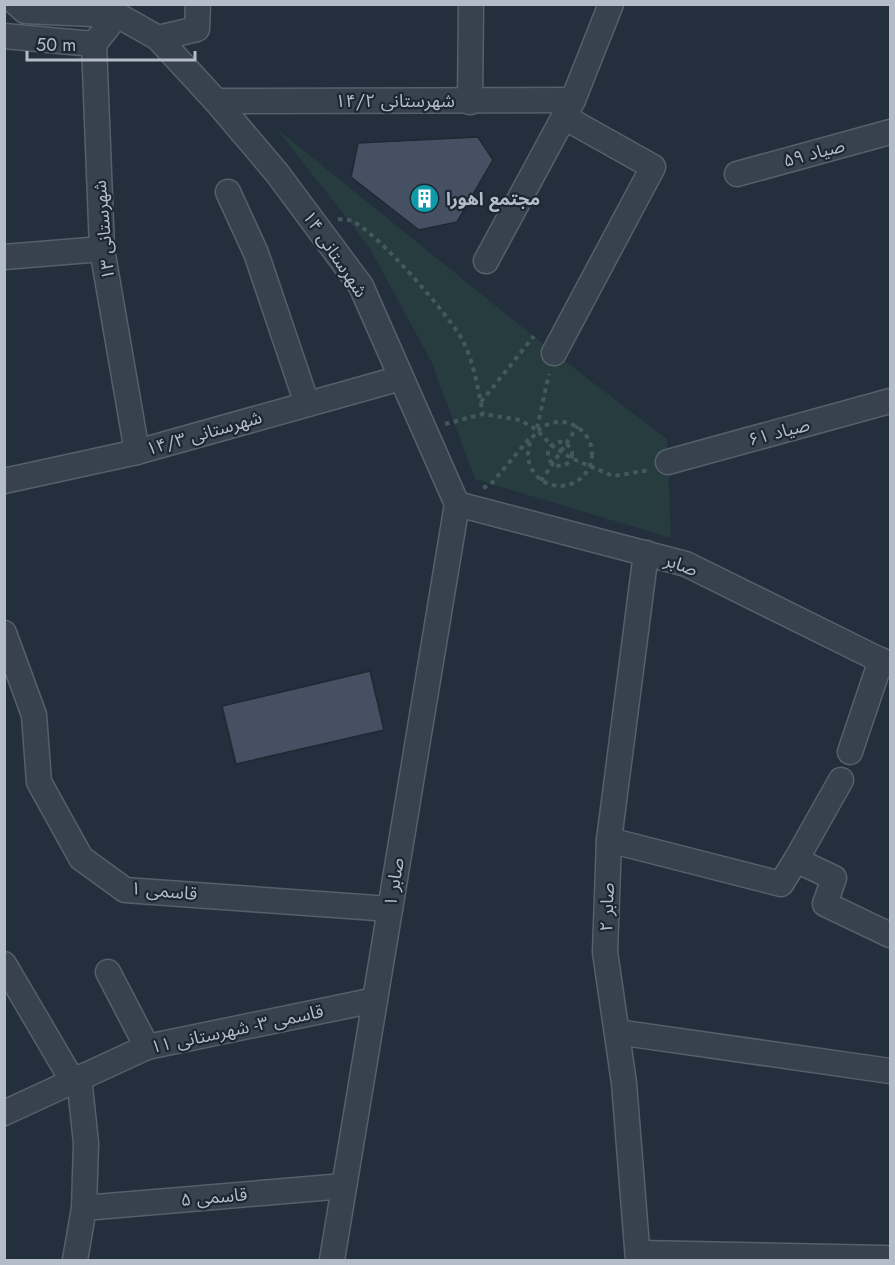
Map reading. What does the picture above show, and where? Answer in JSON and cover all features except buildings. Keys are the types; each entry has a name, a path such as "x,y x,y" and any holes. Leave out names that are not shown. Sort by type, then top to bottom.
{"street":[{"path":"4,36 94,44 111,8 25,11 17,4"},
{"path":"158,38 197,28 198,4"},
{"path":"470,102 471,4"},
{"path":"486,261 569,109 611,4"},
{"name":"شهرستانی ۱۴","path":"111,8 158,38 216,101 277,172 361,286 457,504"},
{"name":"شهرستانی ۱۳","path":"94,44 102,249 137,452"},
{"name":"شهرستانی ۱۴/۲","path":"216,101 470,102 569,109"},
{"path":"554,353 653,167 569,109"},
{"name":"صیاد ۵۹","path":"737,174 891,132"},
{"path":"228,192 256,252 307,404"},
{"path":"4,257 102,249"},
{"name":"شهرستانی ۱۴/۳","path":"4,481 137,452 401,378"},
{"name":"صیاد ۶۱","path":"668,462 891,401"},
{"name":"صابر","path":"457,504 686,564 887,661"},
{"name":"صابر ۱","path":"332,1260 457,504"},
{"name":"صابر ۲","path":"638,1257 624,1083 605,952 609,840 646,553"},
{"name":"قاسمی ۱","path":"4,633 34,715 39,782 81,858 125,890 390,909"},
{"path":"850,752 887,661"},
{"path":"609,840 781,884 841,780"},
{"path":"796,860 834,878 825,904 891,935"},
{"path":"4,964 75,1078 86,1143 84,1208 75,1260"},
{"path":"108,972 147,1047"},
{"name":"قاسمی ۳- شهرستانی ۱۱","path":"4,1113 75,1078 147,1047 375,1000"},
{"path":"617,1032 891,1071"},
{"name":"قاسمی ۵","path":"84,1208 344,1186"},
{"path":"638,1257 887,1252"}],"path":[{"path":"311,218 350,220 368,231 407,270 462,339 483,414"},
{"path":"481,403 534,336"},
{"path":"457,504 490,484 537,430 550,422 564,421 578,426 588,437 593,451 591,465 582,477 569,485 555,486 541,481 531,470 527,456 529,442 537,430 554,353"},
{"path":"424,430 483,414 520,420 537,430 551,445 571,458 613,476 642,473 668,462"},
{"path":"541,481 578,426"},
{"path":"551,445 562,441 567,443 572,453 571,458 563,465 553,464"},
{"path":"551,445 548,455 553,464"}],"green space":[{"path":"277,129 554,353 667,439 671,538 475,479 431,361 369,247"}],"place":[{"name":"مجتمع اهورا","path":"425,199"}]}
